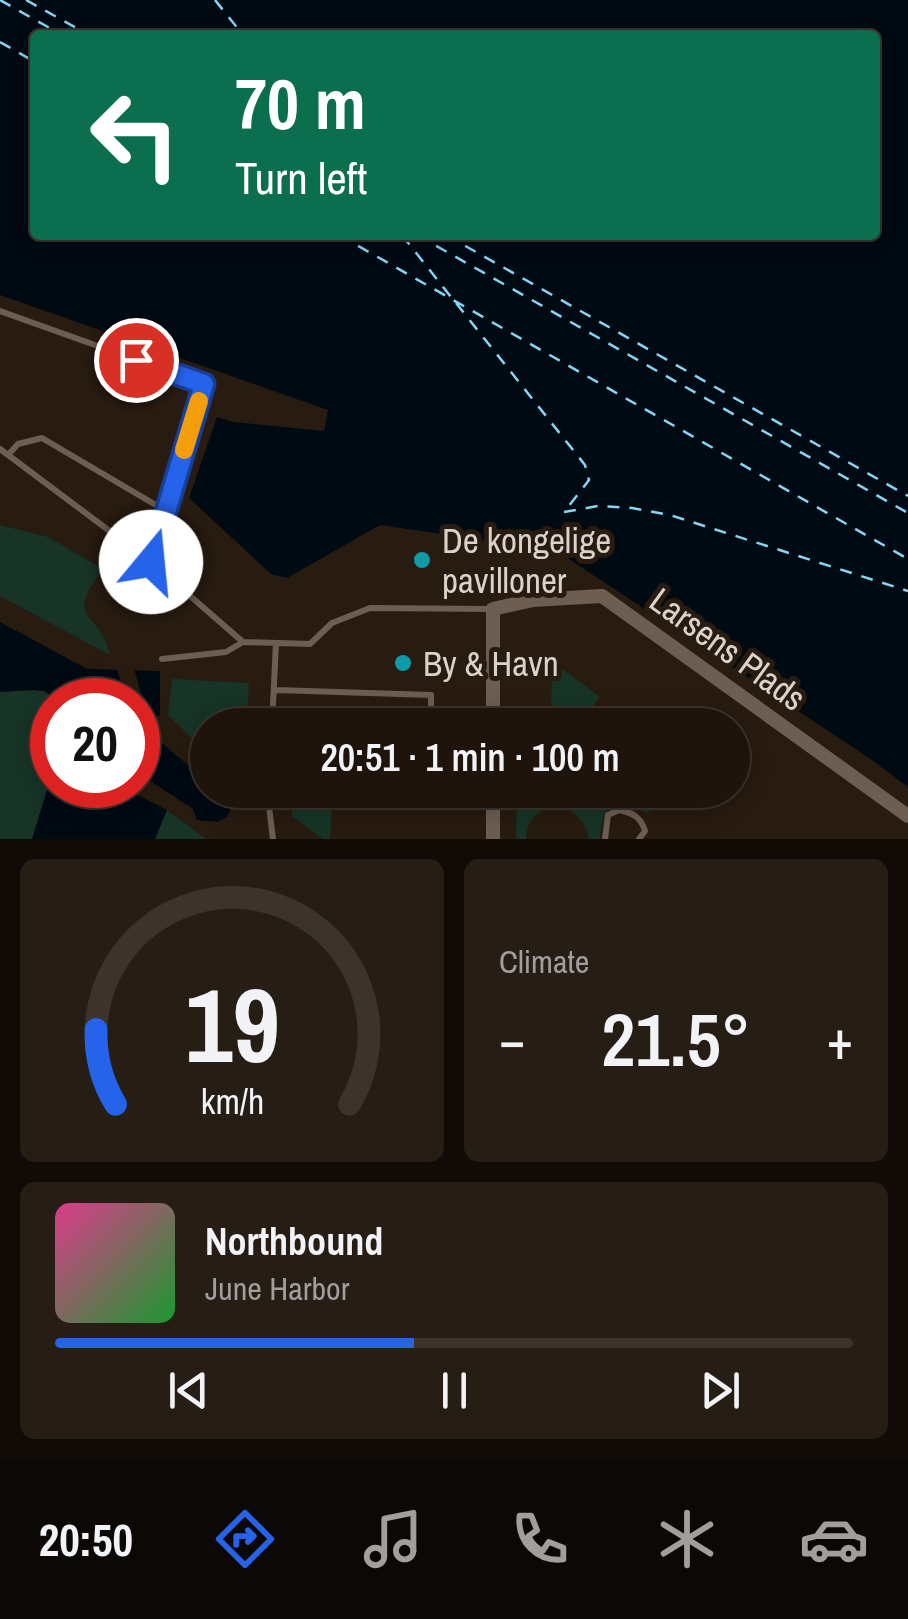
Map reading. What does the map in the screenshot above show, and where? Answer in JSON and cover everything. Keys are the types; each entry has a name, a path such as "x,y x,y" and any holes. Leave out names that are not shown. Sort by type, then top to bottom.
{"street":[{"name":"Larsens Plads","path":"494,609 533,600 602,596 908,816"},
{"path":"494,609 494,708"},
{"path":"494,808 494,839"}],"lane":[{"path":"0,312 204,384 151,562"},
{"path":"166,511 42,438 4,452 151,562 244,642"},
{"path":"162,659 226,652 244,642 310,644 332,623 370,608 494,609"},
{"path":"274,708 276,643"},
{"path":"275,690 431,695 430,708"},
{"path":"269,808 273,839"},
{"path":"606,839 608,816 619,810 642,821 646,831 640,839"}],"green space":[{"path":"0,525 48,537 103,569 91,586 85,608 110,655 0,596"},
{"path":"553,662 600,697 592,708 551,708"},
{"path":"172,679 249,683 247,708 190,708 190,736 168,715"},
{"path":"30,690 30,808 42,808 32,839 0,839 0,692"},
{"path":"293,808 332,808 330,839 323,839 292,816"},
{"path":"517,808 555,808 535,815 526,839 516,839"},
{"path":"555,808 610,808 604,816 600,839 589,839 584,825 566,809"},
{"path":"167,810 206,839 155,839"}],"shaded area":[{"path":"0,0 908,0 908,787 557,551 380,525 287,578 271,574 189,498 217,417 324,431 328,410 0,295"},
{"path":"0,622 87,669 160,671 160,678 30,678 30,690 0,692"},
{"path":"160,742 190,767 190,807 160,787"},
{"path":"160,806 167,810 155,839 32,839 42,808"},
{"path":"231,808 227,817 217,822 197,820 193,809"}],"pier":[{"path":"116,665 133,665 137,678 120,678"}],"ferry route":[{"path":"0,0 53,30"},
{"path":"26,0 80,30"},
{"path":"215,0 239,30"},
{"path":"0,42 30,59"},
{"path":"348,240 908,559"},
{"path":"406,240 451,297"},
{"path":"426,240 908,513"},
{"path":"455,240 908,496"},
{"path":"456,303 585,465 589,480 565,511"},
{"path":"564,512 598,506 670,515 908,591"}],"slow traffic":[{"path":"184,450 199,401"}],"place":[{"name":"De kongelige pavilloner","path":"422,560"},
{"name":"By & Havn","path":"403,663"}],"route":[{"path":"136,360 204,384 151,562"}]}
